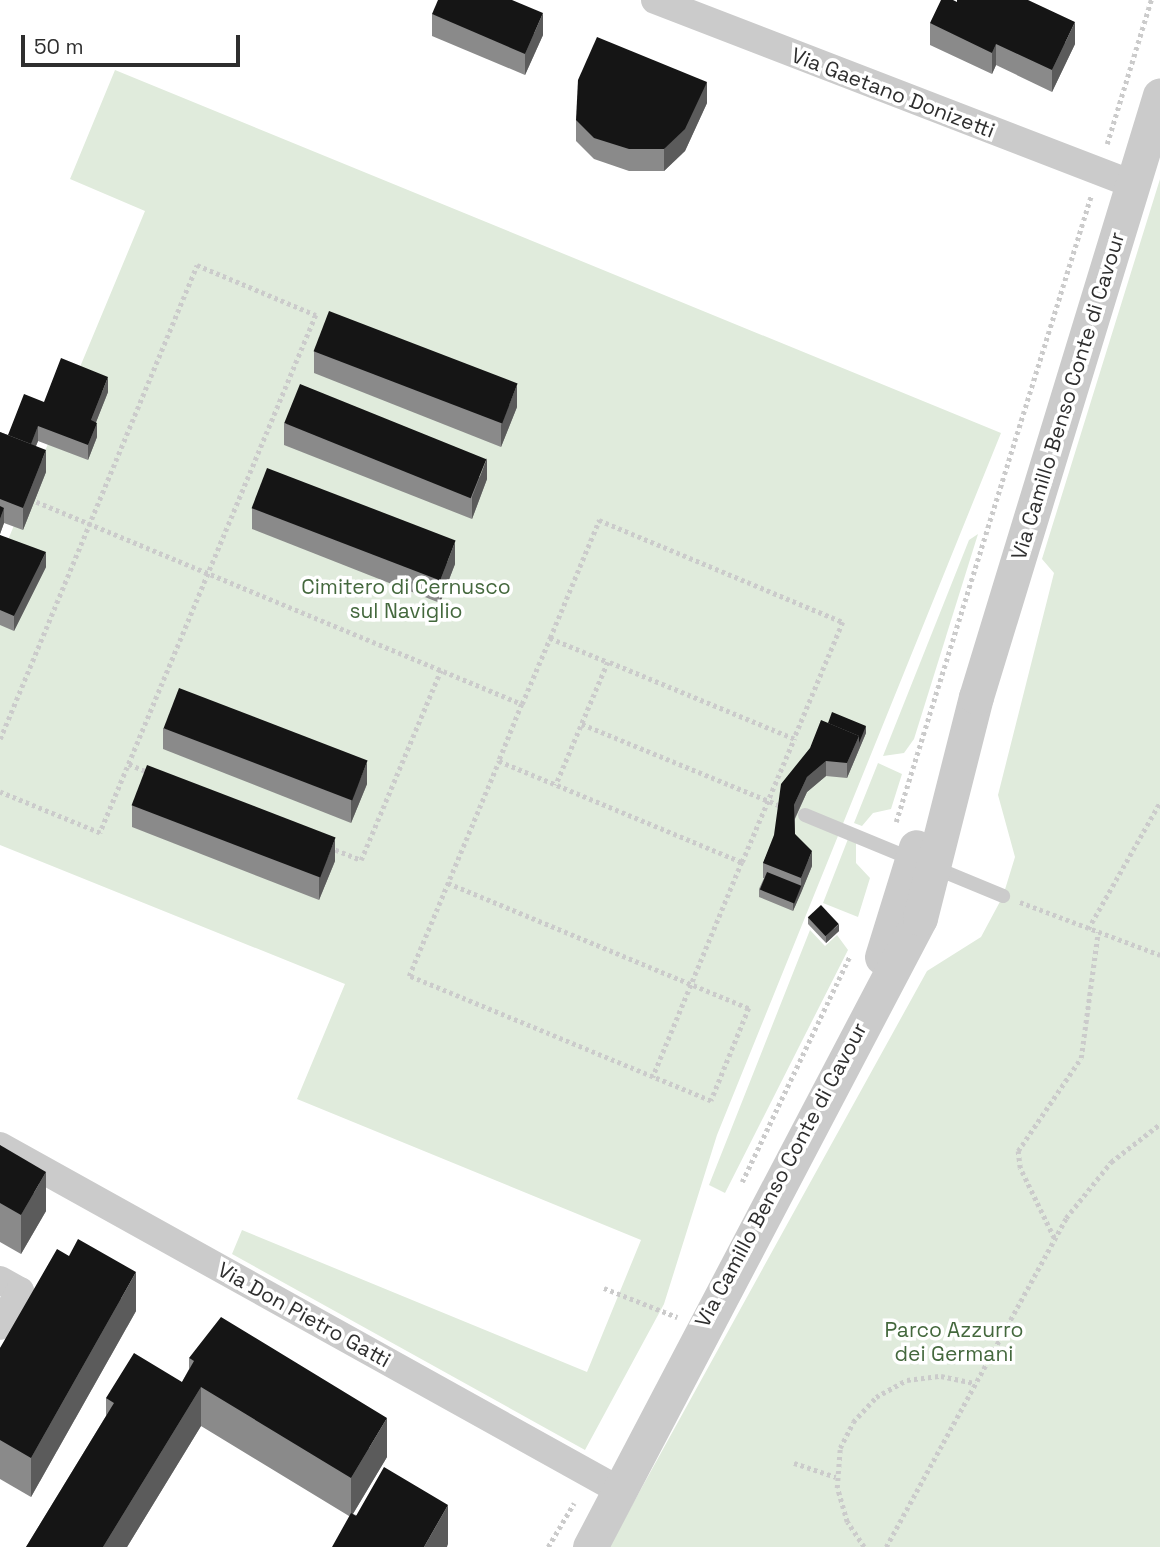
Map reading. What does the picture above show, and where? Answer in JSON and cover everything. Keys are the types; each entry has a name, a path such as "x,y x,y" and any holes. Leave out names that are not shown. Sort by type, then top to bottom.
{"street":[{"name":"Via Gaetano Donizetti","path":"655,0 1098,174 1132,184"},
{"name":"Via Camillo Benso Conte di Cavour","path":"573,1547 599,1479 666,1378 680,1330 920,918 912,859 939,777 976,697 1160,95"},
{"name":"Via Don Pietro Gatti","path":"0,1146 599,1479"},
{"path":"0,1280 20,1291 0,1326"},
{"name":"Via Camillo Benso Conte di Cavour","path":"590,1547 678,1385 680,1330"}],"lane":[{"path":"805,815 1003,896"}],"path":[{"path":"912,859 1098,174 1151,0"},
{"path":"0,738 197,265 316,315 100,833 0,792"},
{"path":"26,498 522,704"},
{"path":"448,883 692,984 749,1008 711,1101 653,1077 409,976 599,520 843,622 742,862 692,984 653,1077"},
{"path":"550,638 794,739"},
{"path":"556,785 608,662"},
{"path":"323,844 361,860 441,670"},
{"path":"582,724 805,815"},
{"path":"499,761 742,862"},
{"path":"129,764 155,774"},
{"path":"1088,929 1160,802"},
{"path":"1003,896 1160,955"},
{"path":"1054,1238 1020,1168 1018,1151 1082,1058 1098,932"},
{"path":"738,1190 852,953"},
{"path":"886,1547 1054,1238 1100,1173 1160,1124"},
{"path":"604,1288 680,1330 681,1310"},
{"path":"864,1547 842,1511 836,1477 847,1432 881,1393 924,1377 975,1383"},
{"path":"794,1463 836,1477"},
{"path":"548,1547 599,1479"}],"green space":[{"name":"Cimitero di Cernusco sul Naviglio","path":"115,70 1001,433 717,1135 664,1304 585,1450 232,1254 242,1230 587,1372 641,1240 297,1099 345,984 0,845 0,559 145,211 70,179"},
{"name":"Parco Azzurro dei Germani","path":"1160,179 1160,1547 609,1547 927,971 981,937 1003,896 1015,857 998,795 1054,573 1042,559"},
{"path":"978,534 914,739 904,753 883,756 969,540"},
{"path":"878,763 902,774 891,809 873,813 862,826 854,823"},
{"path":"848,839 856,843 856,863 870,878 858,917 823,903"},
{"path":"810,930 825,946 837,935 848,950 725,1193 709,1185"}],"building":[{"path":"438,0 512,0 543,13 525,54 432,14"},
{"path":"941,0 1028,0 1075,22 1052,70 996,44 992,53 930,23"},
{"path":"597,37 707,82 685,129 664,149 629,149 594,138 576,120 578,80"},
{"path":"329,311 518,383 502,424 314,351"},
{"path":"61,358 108,377 91,420 97,423 88,445 38,426 31,444 8,435 24,394 44,402"},
{"path":"300,384 486,459 471,498 284,423"},
{"path":"0,432 46,450 23,508 0,499"},
{"path":"267,468 456,540 440,581 252,508"},
{"path":"0,535 46,552 14,616 0,610"},
{"path":"179,688 368,760 352,801 164,728"},
{"path":"832,712 866,726 859,743 859,736 828,723"},
{"path":"821,720 859,736 847,763 826,761 807,777 794,805 795,834 812,851 801,878 763,863 774,835 781,784 810,748"},
{"path":"147,765 336,837 320,878 132,805"},
{"path":"767,872 801,886 794,903 760,890"},
{"path":"821,905 839,924 826,936 808,917"},
{"path":"0,1145 46,1172 21,1215 0,1203"},
{"path":"78,1239 136,1272 31,1458 0,1440 0,1348 57,1249 69,1256"},
{"path":"221,1317 387,1418 351,1478 201,1387 103,1547 26,1547 114,1403 106,1398 134,1353 182,1382 194,1361 189,1358"},
{"path":"384,1467 448,1505 424,1547 332,1547 351,1513 356,1516"}]}
